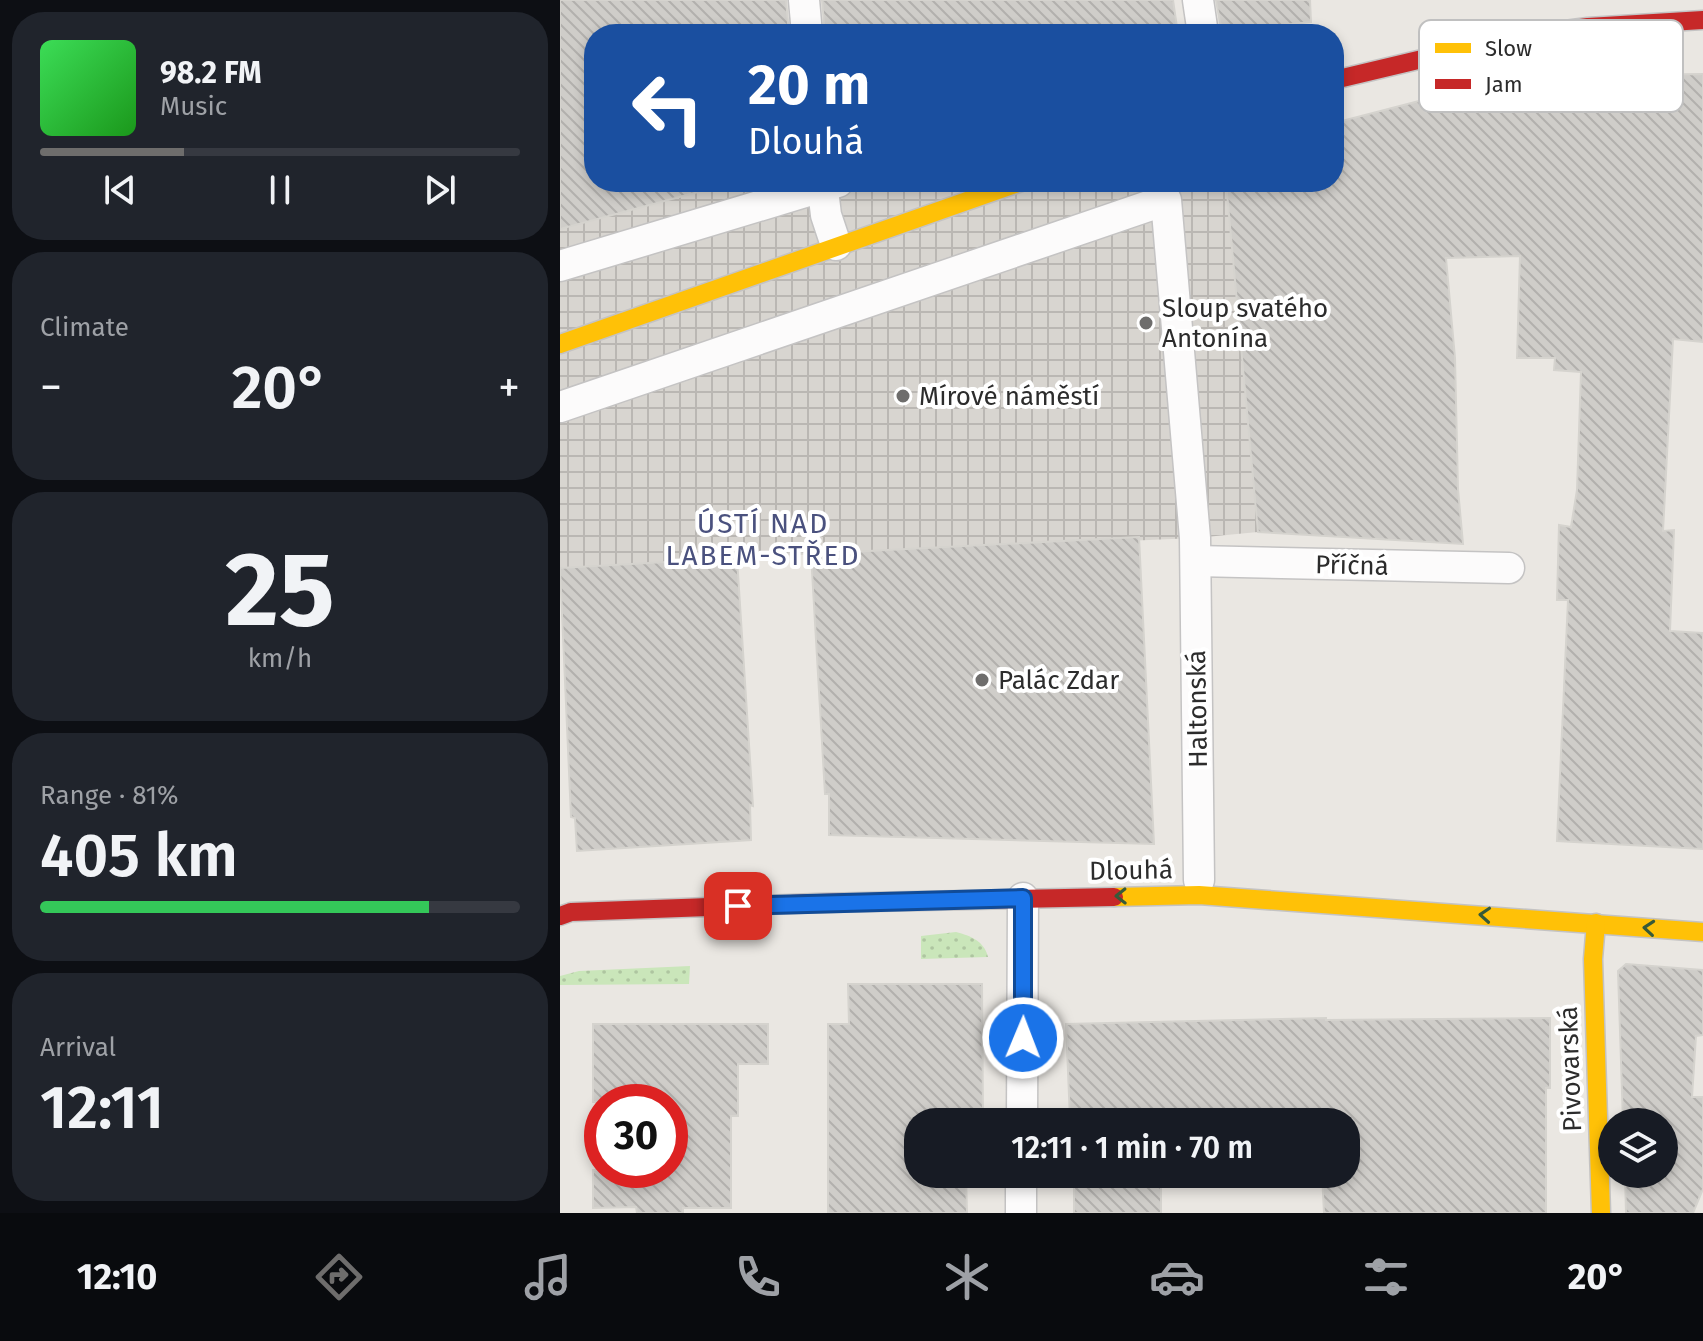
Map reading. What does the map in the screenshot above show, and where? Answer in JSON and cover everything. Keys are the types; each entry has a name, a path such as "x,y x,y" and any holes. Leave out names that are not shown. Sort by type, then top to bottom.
{"street":[{"path":"804,0 806,24"},
{"path":"1198,0 1202,24"},
{"path":"1683,21 1703,20"},
{"path":"1344,77 1419,57"},
{"path":"560,266 798,192"},
{"path":"827,192 826,215 836,245"},
{"path":"560,344 992,192"},
{"path":"560,407 1166,200 1195,550"},
{"name":"Příčná","path":"1195,550 1509,568"},
{"name":"Haltonská","path":"1195,550 1199,880"},
{"name":"Dlouhá","path":"560,916 571,912 800,904 1199,895 1703,932"},
{"path":"1022,1108 1023,898"},
{"name":"Pivovarská","path":"1596,923 1593,959 1601,1213"},
{"path":"1021,1188 1021,1213"}],"green space":[{"path":"956,932 976,940 988,957 921,959 921,936"},
{"path":"690,966 689,984 560,985 560,976 579,971"}],"shaded area":[{"name":"Mírové náměstí","path":"698,192 1227,192 1258,532 1195,538 560,568 560,229"}],"building":[{"path":"560,0 786,0 788,24 584,24 584,192 698,192 560,229"},
{"path":"822,0 1173,0 1177,24 824,24"},
{"path":"1216,0 1310,0 1311,22 1220,23"},
{"path":"1683,74 1703,74 1703,342 1673,339 1663,531 1674,530 1670,631 1703,633 1703,849 1557,841 1568,600 1557,600 1559,525 1571,527 1577,490 1581,372 1554,370 1555,358 1517,358 1520,256 1446,258 1455,358 1458,489 1463,544 1258,532 1227,192 1344,192 1344,120 1419,101 1419,112 1683,112"},
{"name":"Palác Zdar","path":"1139,537 1154,844 829,835 829,794 825,794 811,554"},
{"path":"737,558 753,806 750,805 751,840 577,851 575,818 571,817 560,568"},
{"path":"1626,964 1703,970 1703,1035 1696,1036 1692,1097 1703,1097 1703,1189 1693,1213 1626,1213 1625,1188 1678,1188 1678,1108 1623,1108 1618,971"},
{"path":"848,984 982,984 983,1108 904,1108 904,1188 966,1188 967,1213 828,1213 828,1024 849,1024"},
{"path":"1326,1018 1550,1018 1550,1088 1546,1088 1546,1213 1324,1213 1323,1188 1360,1188 1360,1108 1070,1108 1066,1024"},
{"path":"593,1024 768,1024 768,1064 738,1064 738,1116 731,1116 731,1208 683,1208 683,1213 637,1213 636,1207 593,1208 593,1188 688,1188 688,1084 593,1084"},
{"path":"1074,1188 1161,1188 1161,1213 1074,1213"}],"traffic: slow":[{"path":"560,344 993,192"},
{"path":"1114,897 1199,895 1703,932"},
{"path":"1596,923 1593,959 1601,1213"}],"traffic: jam":[{"path":"1683,21 1703,20"},
{"path":"1344,78 1419,60"},
{"path":"560,916 571,912 818,903 1114,897"}],"place":[{"name":"Sloup svatého Antonína","path":"1146,323"},
{"name":"Mírové náměstí","path":"903,396"},
{"name":"Palác Zdar","path":"982,680"}],"district":[{"name":"ÚSTÍ NAD LABEM-STŘED","path":"763,539"}],"route":[{"path":"738,906 1023,898 1023,1038"}]}
